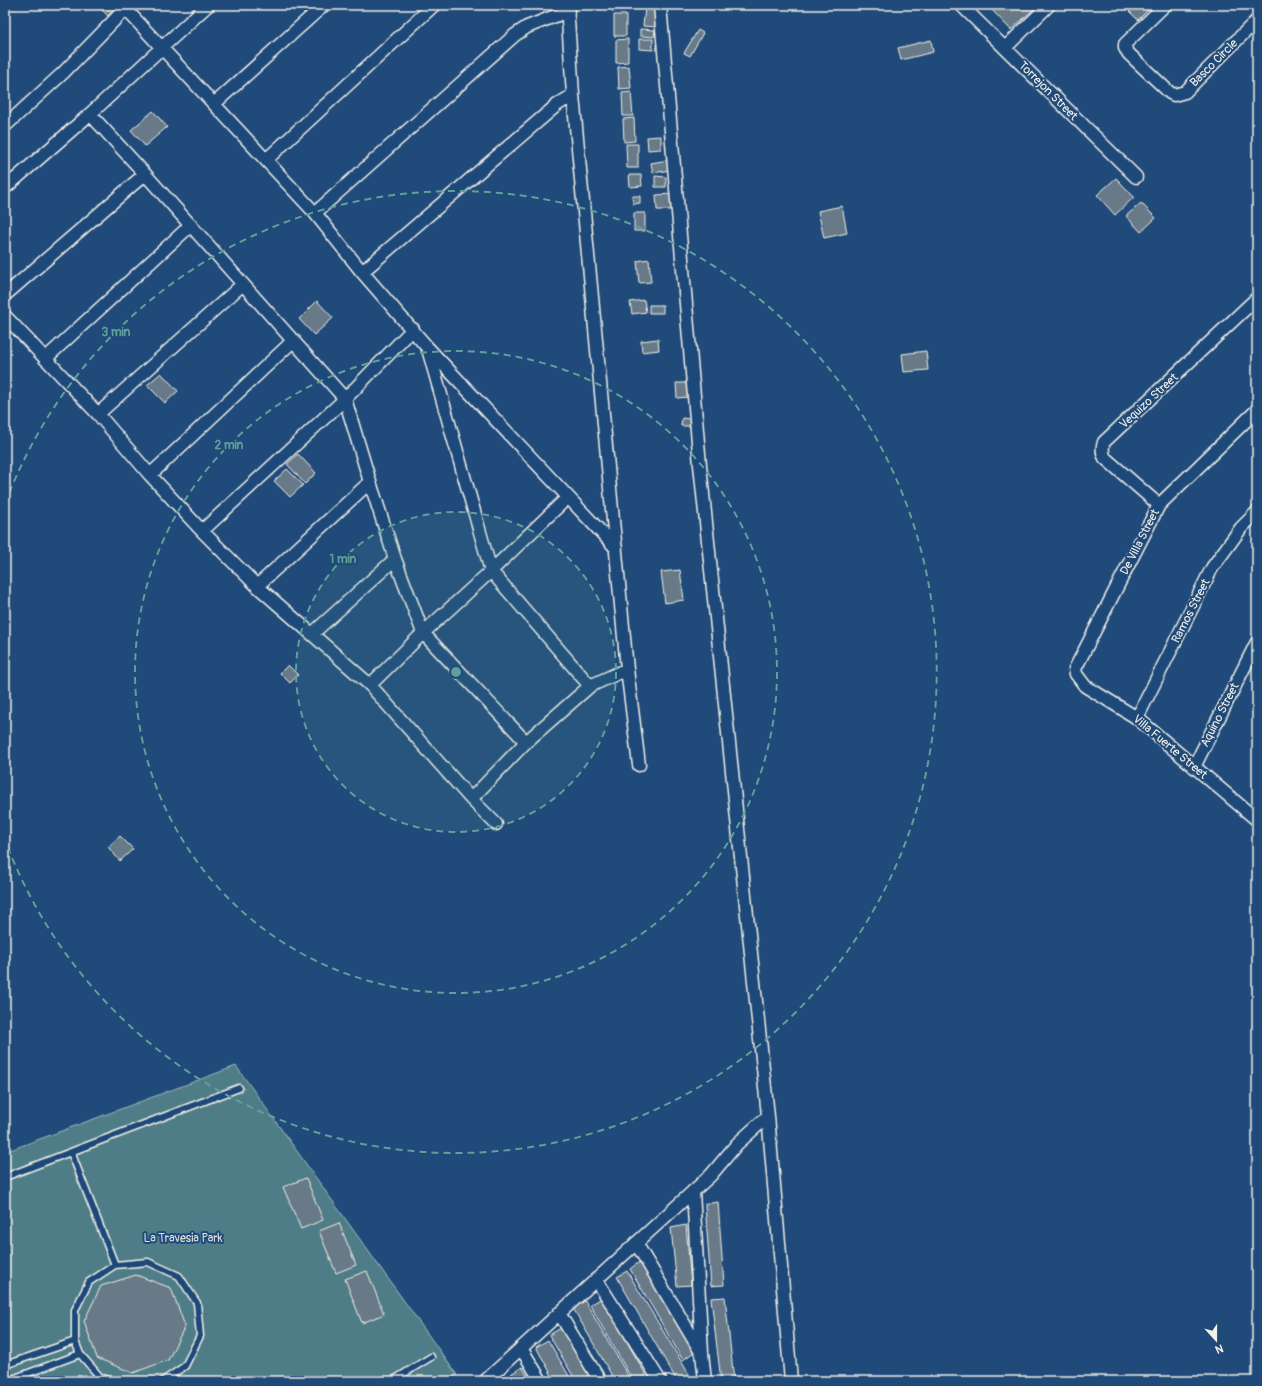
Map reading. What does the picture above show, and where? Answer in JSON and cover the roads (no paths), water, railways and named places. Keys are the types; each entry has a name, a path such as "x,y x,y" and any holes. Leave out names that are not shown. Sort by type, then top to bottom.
{"street":[{"path":"5,188 90,114 208,5"},
{"path":"214,104 324,5"},
{"path":"266,160 434,5"},
{"path":"660,5 700,465 768,1116 790,1381"},
{"name":"Torrejon Street","path":"961,5 1136,177"},
{"path":"1005,48 1049,5"},
{"name":"Basco Circle","path":"1165,5 1125,44 1125,46 1129,54 1174,95 1185,92 1257,20"},
{"path":"5,126 63,74 126,6 162,48 315,213 362,272 413,329 427,347 616,548"},
{"path":"315,213 515,35 527,27 568,8 573,95 627,669 639,765"},
{"path":"362,272 556,105 573,95"},
{"path":"90,114 346,399 370,482 395,559 422,633 526,742"},
{"path":"5,295 145,174"},
{"path":"45,359 191,225"},
{"path":"98,414 243,284"},
{"name":"Vequizo Street","path":"1159,505 1105,458 1102,448 1104,442 1257,298"},
{"path":"5,316 98,414 150,475 202,531 257,586 370,685 471,799 496,824"},
{"path":"202,531 346,399 413,329"},
{"path":"150,475 294,340"},
{"path":"427,347 491,571 590,686"},
{"name":"De Villa Street","path":"1080,680 1075,669 1159,505 1257,410"},
{"path":"257,586 370,482"},
{"path":"370,685 422,633 491,571 568,497"},
{"name":"Ramos Street","path":"1137,718 1212,568 1241,528 1257,512"},
{"path":"312,634 395,559"},
{"name":"Aquino Street","path":"1194,767 1257,642"},
{"path":"471,799 526,742 590,686 627,669"},
{"name":"Villa Fuerte Street","path":"1080,680 1085,686 1137,718 1257,819"},
{"path":"485,1381 711,1175 737,1144 768,1116"},
{"path":"693,1191 702,1353 705,1381"},
{"path":"636,1243 702,1353"},
{"path":"596,1279 660,1381"},
{"path":"559,1313 600,1381"},
{"path":"521,1348 541,1381"}],"lane":[{"path":"5,1177 238,1088"},
{"path":"71,1152 115,1265"},
{"path":"111,1381 100,1377 80,1354 75,1341 75,1310 90,1282 115,1265 148,1262 179,1276 197,1303 200,1336 185,1366 163,1381"},
{"path":"5,1365 75,1341"},
{"path":"7,1381 80,1354"},
{"path":"392,1381 431,1357"}],"park label":[{"name":"La Travesia Park","path":"183,1238"}]}
